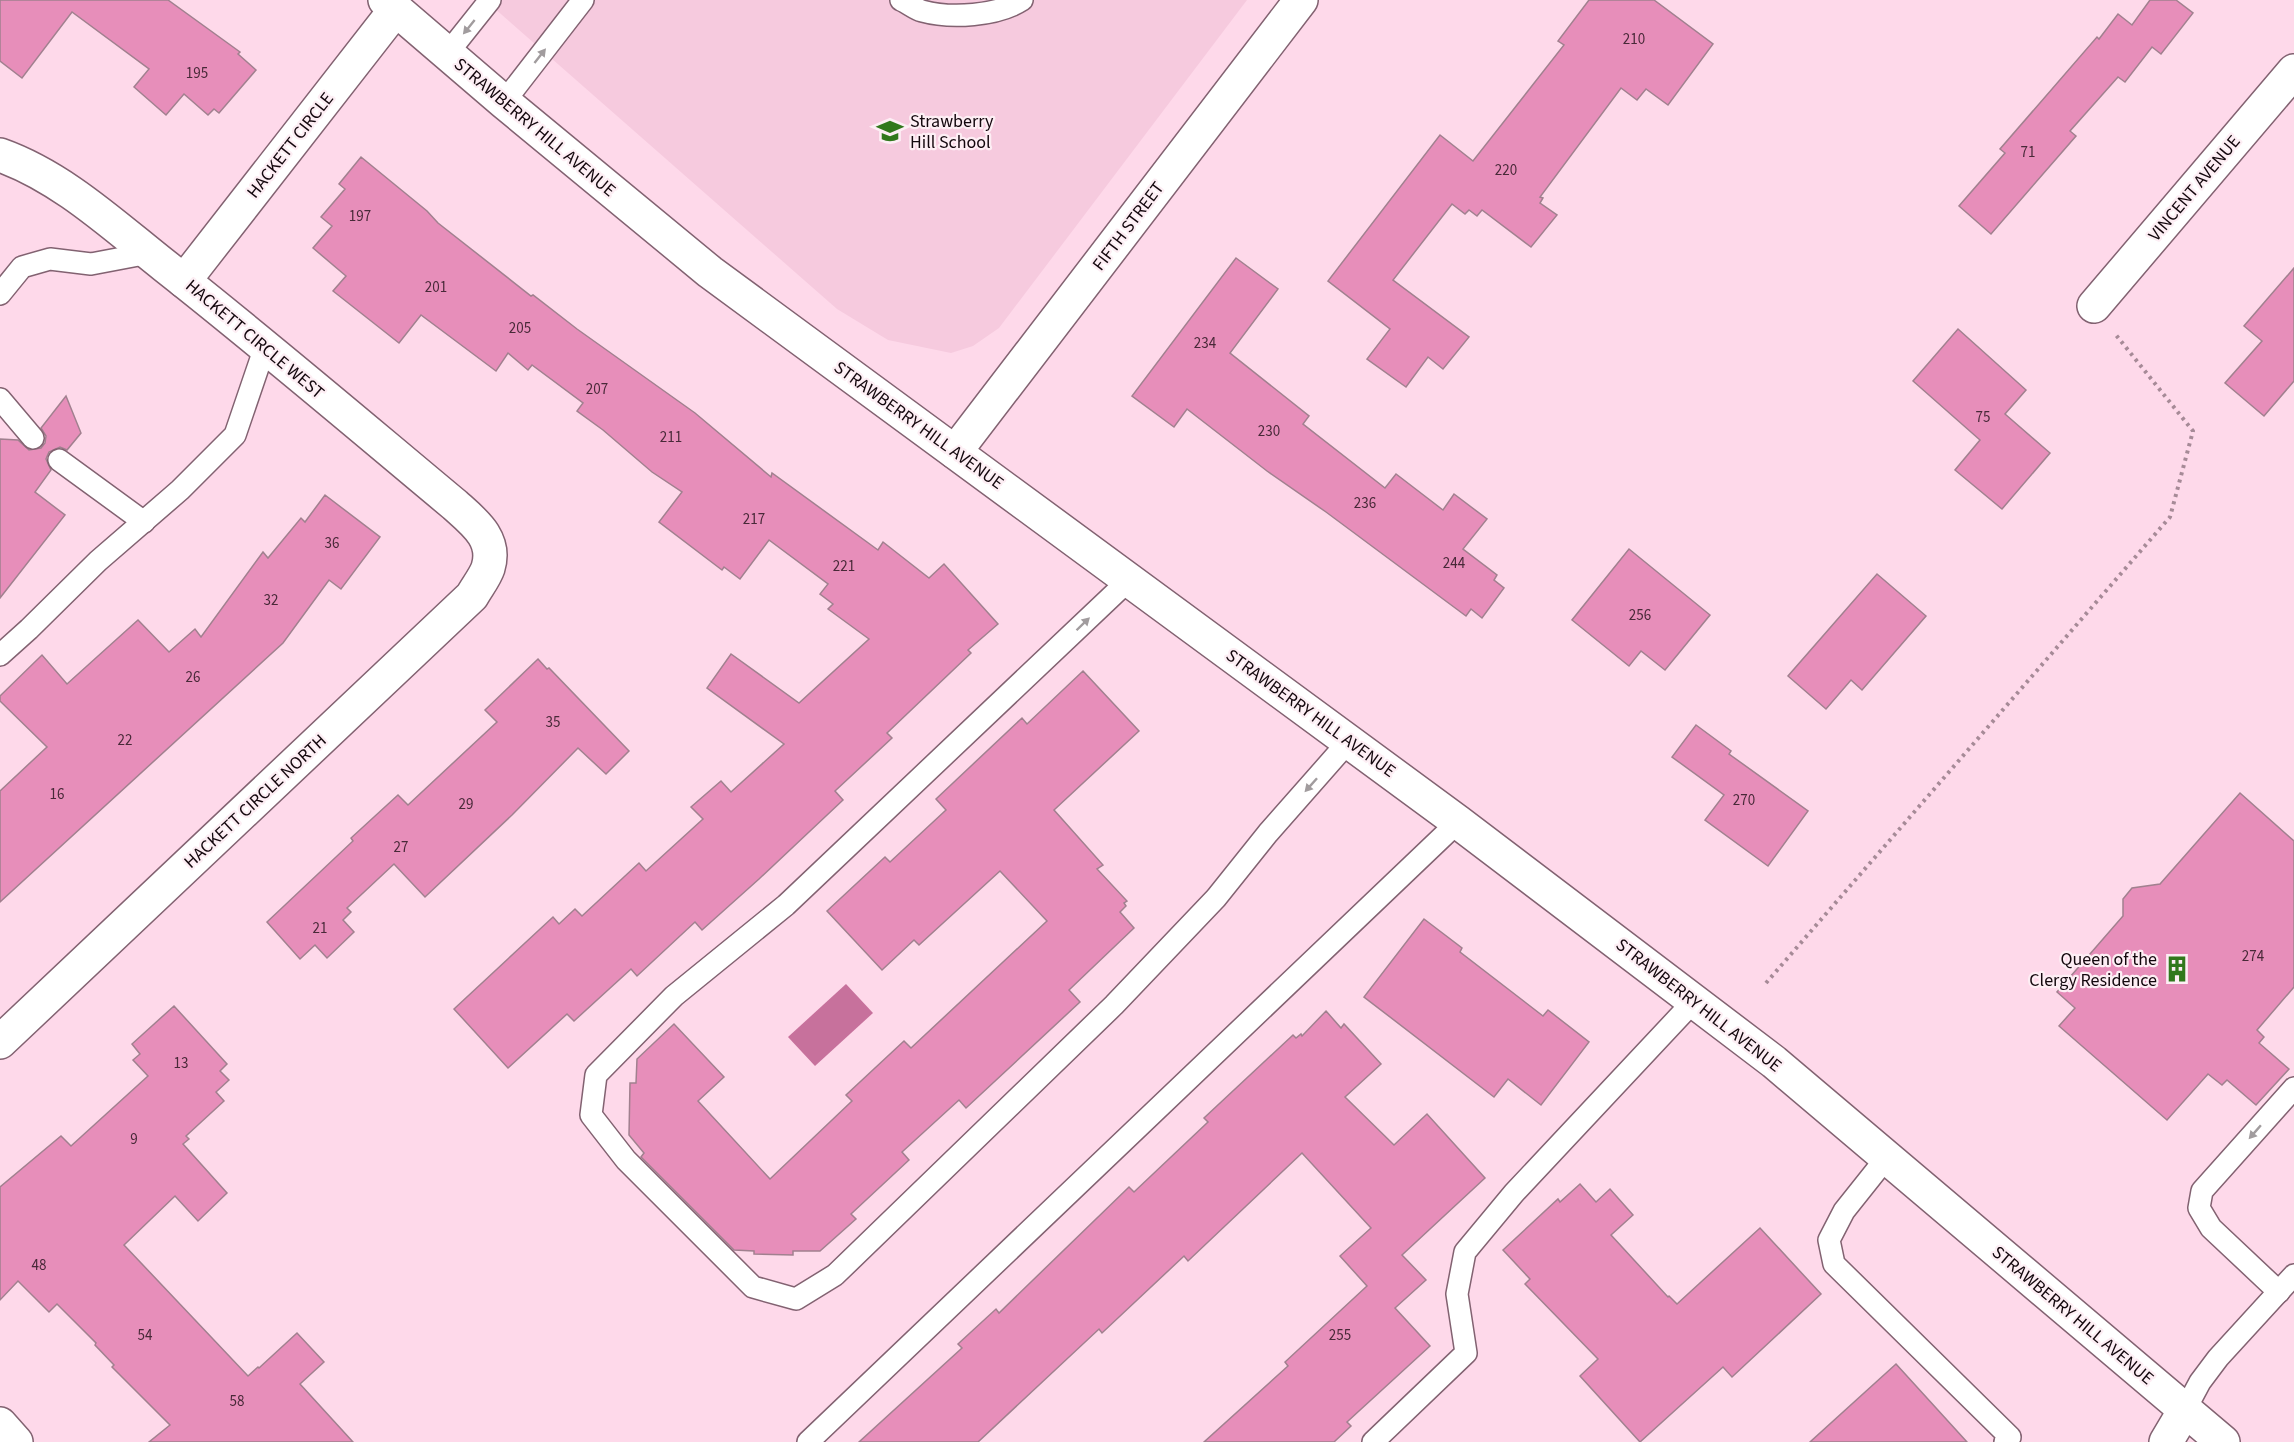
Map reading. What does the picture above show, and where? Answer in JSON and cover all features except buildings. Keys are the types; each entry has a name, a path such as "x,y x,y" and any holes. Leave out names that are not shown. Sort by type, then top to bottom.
{"street":[{"name":"FIFTH STREET","path":"955,452 1301,0"},
{"name":"STRAWBERRY HILL AVENUE","path":"390,4 504,102 710,272 1349,741 1774,1062 2223,1442"},
{"name":"HACKETT CIRCLE","path":"184,281 390,4"},
{"name":"VINCENT AVENUE","path":"2094,306 2294,71"},
{"name":"HACKETT CIRCLE WEST","path":"0,155 40,172 73,194 149,253 456,505 481,530 491,547"},
{"name":"HACKETT CIRCLE NORTH","path":"0,1042 472,596 488,568 491,547"},
{"path":"2166,1442 2185,1410"},
{"path":"0,1424 16,1442"}],"lane":[{"path":"447,54 490,0"},
{"path":"504,102 583,0"},
{"path":"901,0 921,10 962,16 1014,6 1022,0"},
{"path":"0,294 22,267 50,259 91,264 149,253"},
{"path":"0,655 98,561 180,490 235,435 265,348"},
{"path":"0,399 33,438"},
{"path":"59,460 144,522"},
{"path":"1130,579 786,905 674,996 596,1075 591,1115 626,1160 753,1287 796,1299 835,1275 1114,1005 1216,898 1268,832 1349,741"},
{"path":"808,1442 1458,822"},
{"path":"1373,1442 1466,1353 1457,1294 1464,1252 1522,1184 1694,1001"},
{"path":"2279,1292 2211,1228 2199,1208 2202,1191 2294,1088"},
{"path":"1887,1157 1844,1211 1829,1240 1834,1264 2010,1437 2005,1442"},
{"path":"2185,1410 2200,1382 2218,1358 2294,1275"}],"path":[{"path":"1766,983 2170,516 2193,431 2094,306"}],"shaded area":[{"name":"Strawberry Hill School","path":"485,0 1247,0 999,328 973,346 951,353 888,340 837,309"},
{"path":"846,984 873,1013 815,1066 788,1037"}],"place":[{"name":"Strawberry Hill School","path":"890,131"},
{"name":"Queen of the Clergy Residence","path":"2177,969"}]}
